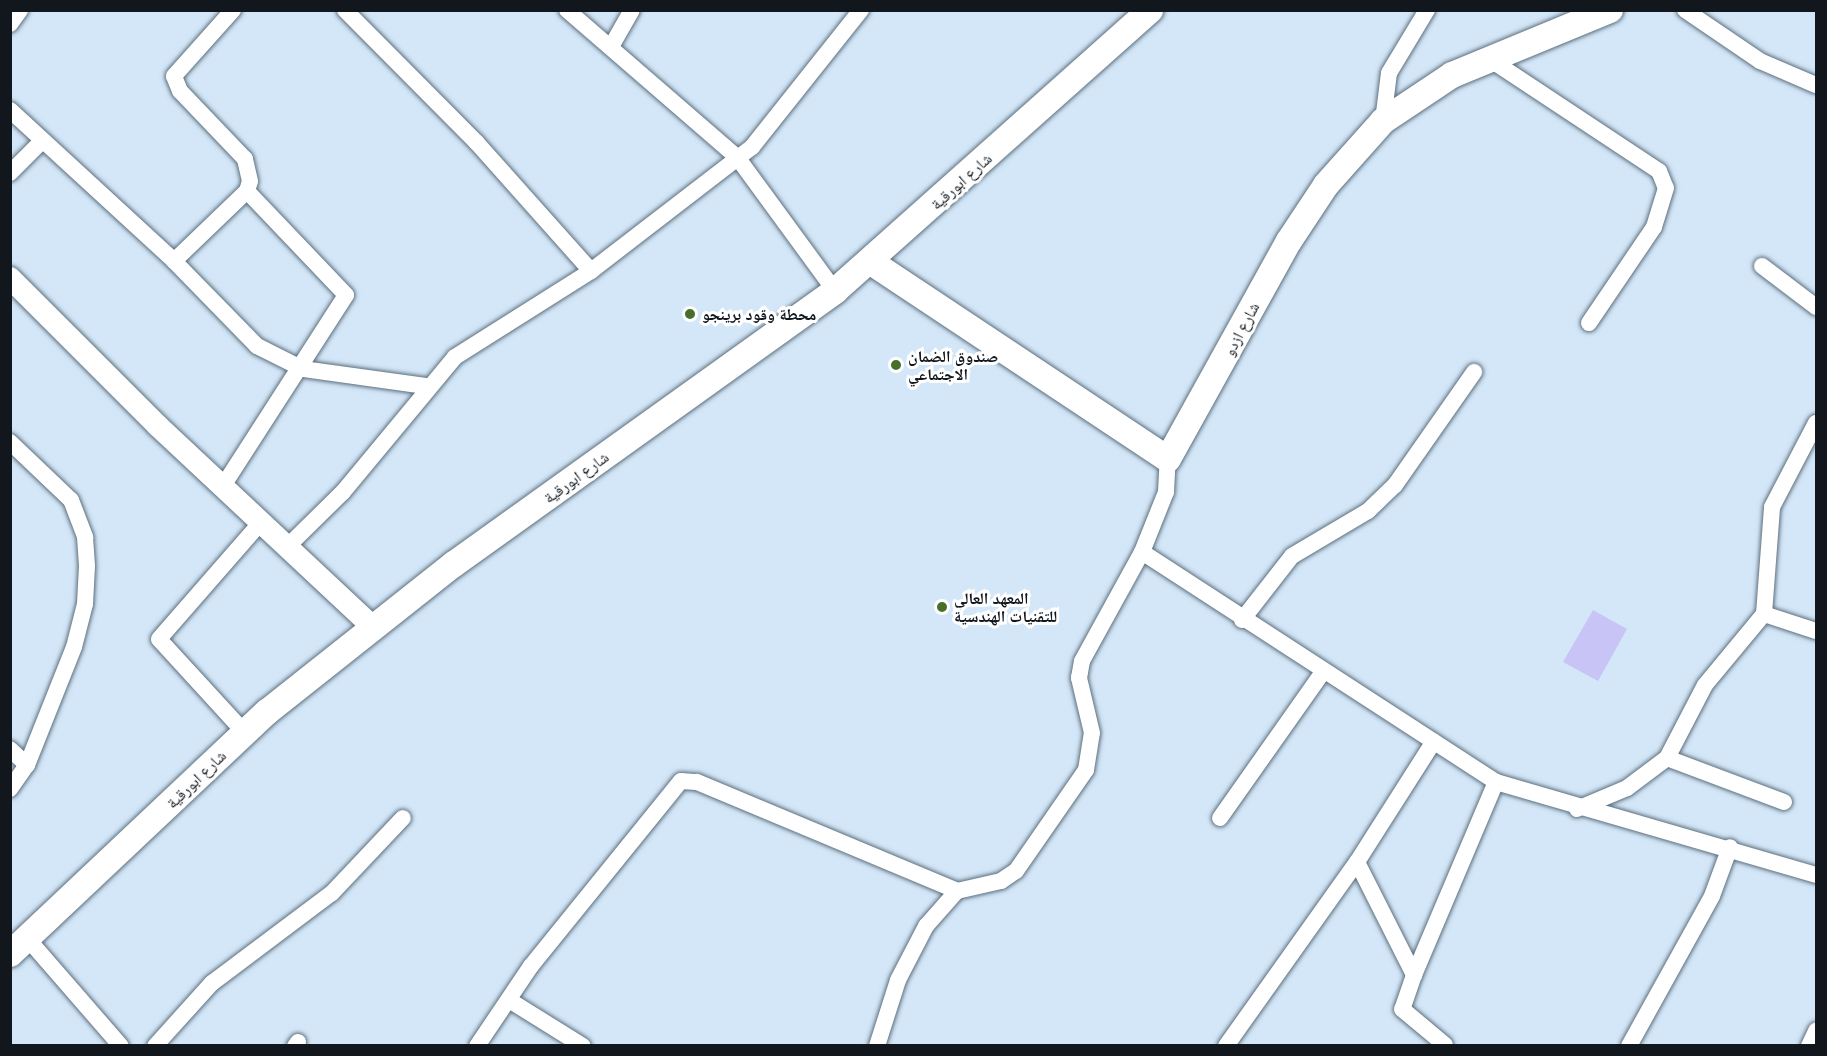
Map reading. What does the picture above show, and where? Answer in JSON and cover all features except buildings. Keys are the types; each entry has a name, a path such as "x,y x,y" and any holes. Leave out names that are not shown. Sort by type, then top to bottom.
{"main road":[{"name":"شارع ابورقية","path":"19,946 244,733 374,628 871,262 1150,10"},
{"name":"شارع ازدو","path":"1168,459 1289,241 1326,185 1383,122 1488,58 1610,10"},
{"path":"871,262 1025,359 1168,459"},
{"path":"10,278 223,486 374,628"}],"street":[{"path":"10,24 20,10"},
{"path":"174,261 247,191 250,171 245,159 180,91 174,76 233,10"},
{"path":"345,10 477,143 591,272"},
{"path":"567,10 612,45 737,157 834,291"},
{"path":"612,45 632,10"},
{"path":"287,547 343,492 425,386 477,340 591,272 766,133 861,10"},
{"path":"1383,122 1389,73 1427,10"},
{"path":"1685,10 1760,61 1816,85"},
{"path":"1488,58 1659,171 1666,188 1654,227 1589,323"},
{"path":"10,110 41,142 174,261 243,336 303,369 425,386"},
{"path":"10,173 41,142"},
{"path":"223,486 303,369 346,295 339,282 247,191"},
{"path":"1762,266 1816,307"},
{"path":"1242,620 1292,556 1368,511 1395,485 1474,372"},
{"path":"1577,808 1627,788 1667,758 1705,685 1764,614 1772,507 1816,423"},
{"path":"10,442 71,500 86,537 86,604 54,704 27,765 10,789"},
{"path":"477,1046 508,1000 681,781 697,782 957,891 1001,881 1016,871 1086,770 1092,733 1079,678 1082,661 1142,552 1166,492 1168,459"},
{"path":"244,733 159,639 261,522"},
{"path":"1142,552 1242,620 1496,782 1577,808 1730,847 1816,875"},
{"path":"1764,614 1816,631"},
{"path":"1220,818 1323,672"},
{"path":"1226,1046 1357,862 1434,741"},
{"path":"10,749 27,765"},
{"path":"1667,758 1784,802"},
{"path":"1445,1045 1402,1009 1414,975 1496,782"},
{"path":"155,1046 212,983 309,912 403,818"},
{"path":"1629,1046 1713,896 1730,847"},
{"path":"1357,862 1414,975"},
{"path":"877,1046 911,948 957,891"},
{"path":"19,946 121,1046"},
{"path":"508,1000 583,1046"},
{"path":"1809,1046 1816,1031"}],"shaded area":[{"path":"1593,610 1627,629 1598,681 1563,662"}],"place":[{"name":"محطة وقود برينجو","path":"690,314"},
{"name":"صندوق الضمان الاجتماعي","path":"896,365"},
{"name":"المعهد العالي للتقنيات الهندسية","path":"942,607"}]}
